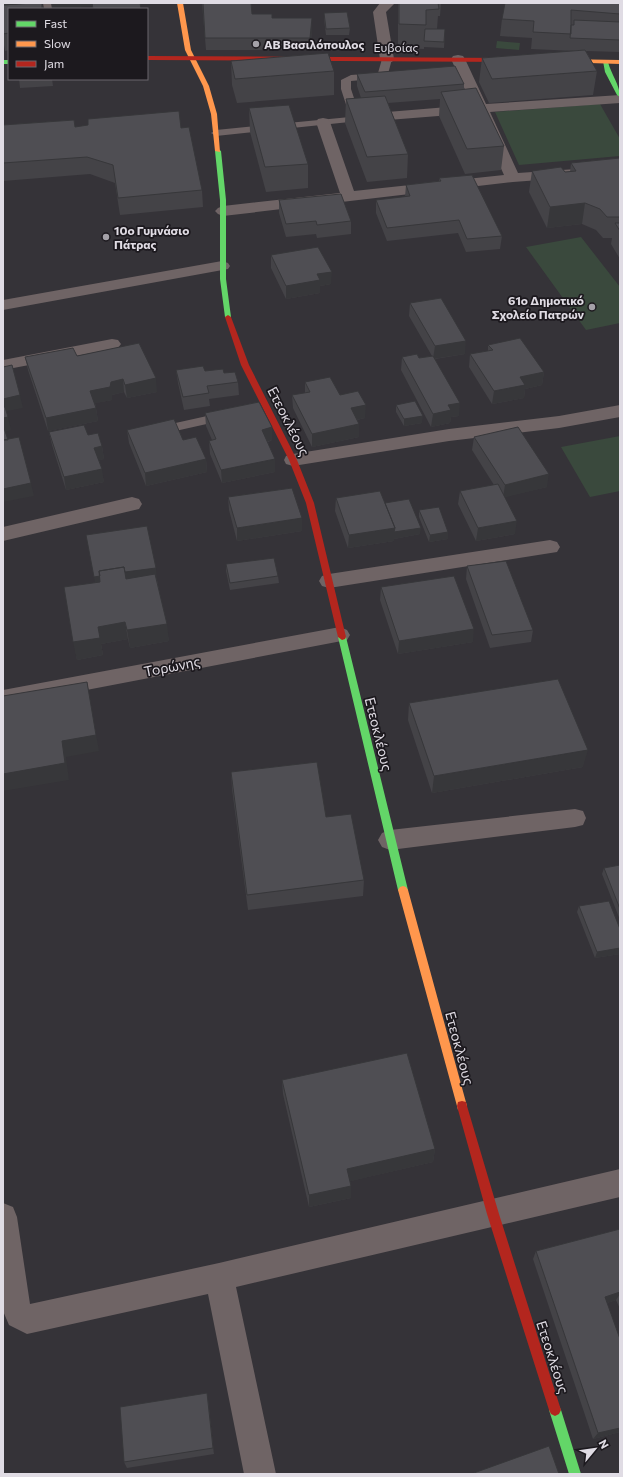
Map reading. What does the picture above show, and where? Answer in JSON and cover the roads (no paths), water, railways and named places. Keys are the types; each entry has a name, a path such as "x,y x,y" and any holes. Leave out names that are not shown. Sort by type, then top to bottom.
{"street":[{"name":"Ετεοκλέους","path":"180,3 188,50 210,95 214,114 222,189 222,266 225,303 232,333 245,365 293,460 310,503 329,581 340,635 390,840 458,1094 493,1214 576,1474"},
{"path":"387,59 379,12 389,3"},
{"name":"Ευβοίας","path":"148,58 522,60"},
{"path":"458,59 513,178"},
{"path":"553,61 620,62"},
{"path":"605,62 608,72 620,95"},
{"path":"356,119 428,112 620,99"},
{"path":"323,122 348,195"},
{"path":"223,210 513,178 620,170"},
{"path":"3,305 222,266"},
{"path":"3,365 112,344"},
{"path":"293,460 450,435 559,422 620,411"},
{"path":"3,534 132,504"},
{"path":"329,581 550,547"},
{"name":"Τορώνης","path":"3,698 340,635"},
{"path":"390,840 576,818"},
{"path":"3,1217 15,1304 19,1315 27,1319 219,1277 620,1183"},
{"path":"219,1277 260,1474"}],"lane":[{"path":"216,133 356,119 346,89 346,80 351,78 380,76 383,74 387,59"},
{"path":"251,410 266,407"},
{"path":"162,430 236,413"}],"place":[{"name":"ΑΒ Βασιλόπουλος","path":"256,44"},
{"name":"10ο Γυμνάσιο Πάτρας","path":"106,237"},
{"name":"61ο Δημοτικό Σχολείο Πατρών","path":"592,307"}]}
